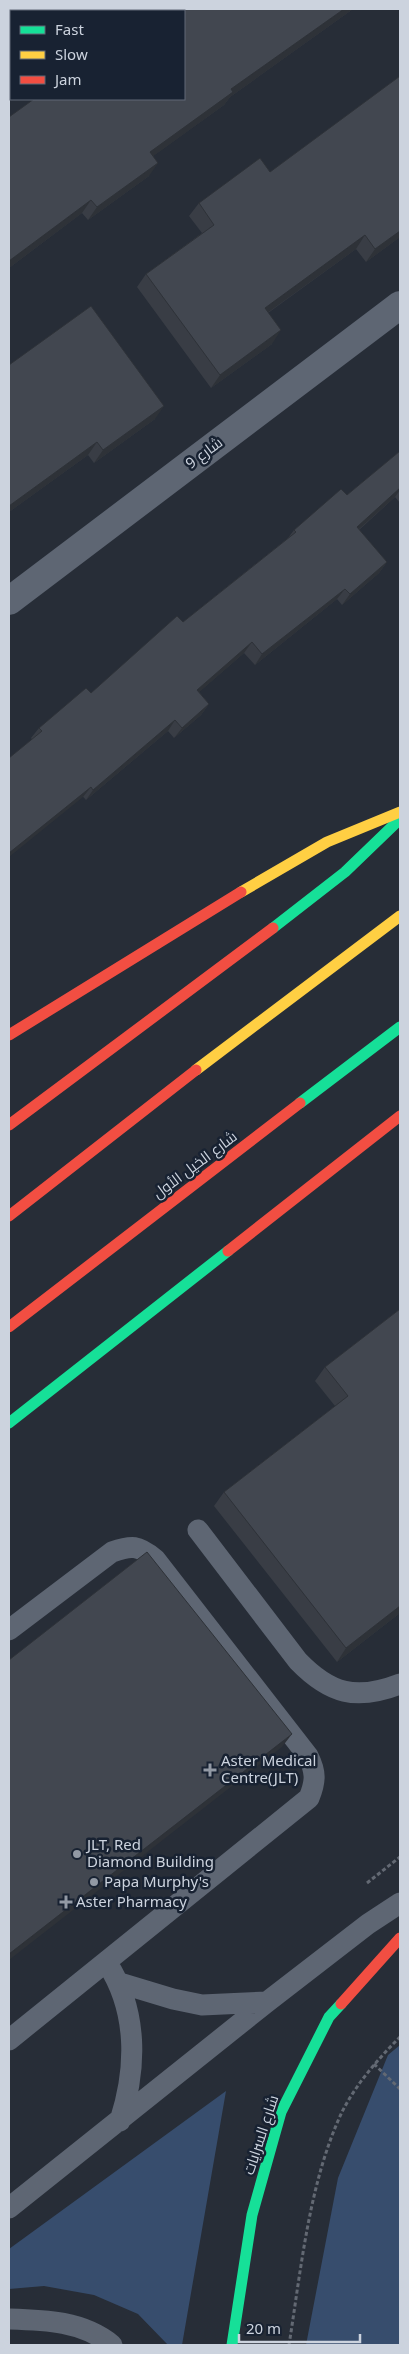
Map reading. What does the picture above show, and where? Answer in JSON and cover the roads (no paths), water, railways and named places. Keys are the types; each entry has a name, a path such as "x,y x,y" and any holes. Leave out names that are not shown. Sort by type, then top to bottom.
{"main road":[{"path":"9,1035 288,863 335,838 400,812"},
{"path":"9,1125 309,901 345,872 400,819"},
{"path":"9,1216 185,1078 400,916"},
{"name":"شارع الخيل الأول","path":"9,1327 400,1027"},
{"path":"9,1422 400,1116"},
{"name":"شارع السرايات","path":"232,2345 252,2215 281,2112 330,2016 400,1938"}],"street":[{"name":"شارع 9","path":"9,601 400,305"}],"lane":[{"path":"198,1530 298,1660 316,1679 338,1690 362,1694 400,1684"},
{"path":"9,1630 112,1552 128,1546 143,1548 155,1559 308,1756 314,1769 315,1784 309,1798 107,1963 9,2040"},
{"path":"9,2208 120,2121 266,2002 368,1924 400,1903"},
{"path":"107,1963 120,1983 129,2024 134,2060 130,2091 120,2121"},
{"path":"120,1983 172,1999 202,2004 266,2002"},
{"path":"9,2319 57,2320 103,2337 112,2345"}],"place":[{"name":"Aster Medical Centre(JLT)","path":"210,1770"},
{"name":"JLT, Red Diamond Building","path":"77,1854"},
{"name":"Papa Murphy's","path":"94,1882"},
{"name":"Aster Pharmacy","path":"66,1902"}]}
